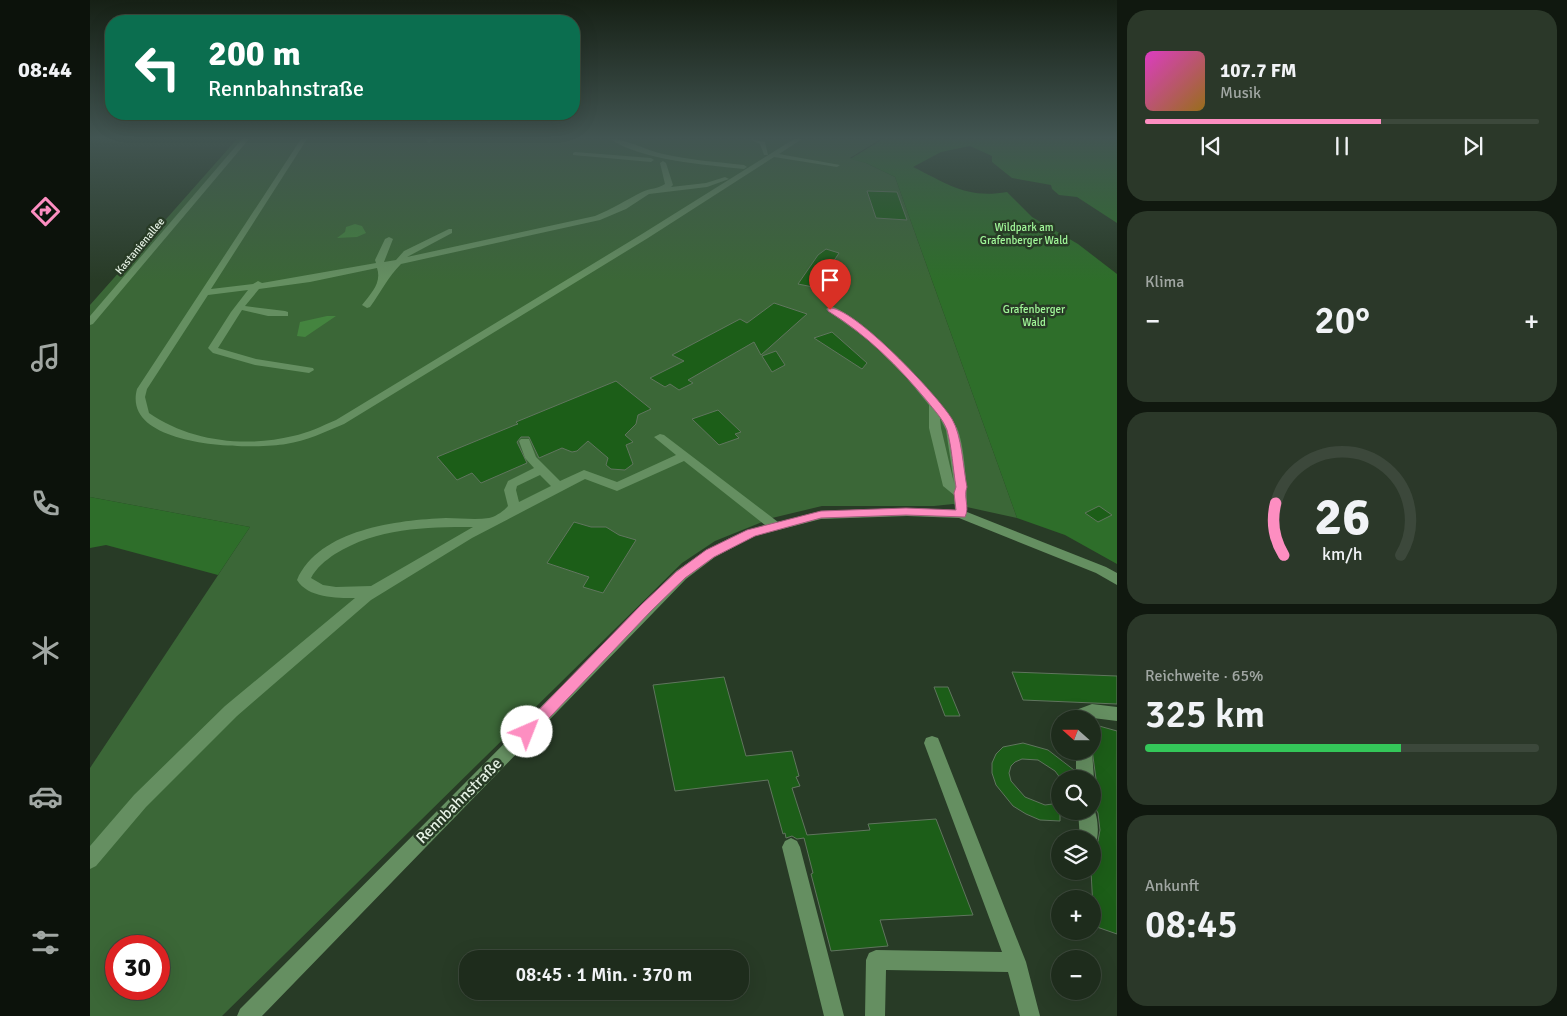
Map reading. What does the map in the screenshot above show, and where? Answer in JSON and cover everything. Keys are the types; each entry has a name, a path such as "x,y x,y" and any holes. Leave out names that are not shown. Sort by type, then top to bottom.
{"street":[{"name":"Kastanienallee","path":"90,322 206,186"},
{"path":"274,186 142,389 140,397 144,414 162,428 214,442 263,444 288,441 340,422 718,186"},
{"path":"663,190 667,186"},
{"path":"206,292 256,287 399,261 597,218 623,207 642,193 695,186"},
{"path":"384,276 407,253 449,231"},
{"path":"368,305 382,284 384,276 379,260 380,254 389,239"},
{"path":"263,278 239,307 213,348 216,351 255,362 309,370"},
{"path":"239,307 285,314"},
{"path":"830,310 854,324 873,339 910,375 934,405 935,428 949,486 959,493 962,506 961,514"},
{"path":"660,437 775,526"},
{"path":"525,441 531,458 559,487"},
{"path":"90,860 140,801 231,711 310,642 372,592 418,563 491,522 584,474 617,487 685,456"},
{"path":"510,512 514,506 510,490 512,484 542,469"},
{"name":"Rennbahnstraße","path":"247,1016 681,575 710,554 751,533 821,514 906,512 961,514 1102,570 1117,580"},
{"path":"372,592 346,593 325,591 310,586 304,580 307,572 318,560 334,548 373,530 435,523 491,522"},
{"path":"1101,712 1117,714"},
{"path":"932,743 1016,962 1030,1016"},
{"path":"791,847 834,1016"},
{"path":"875,1016 876,960 1016,962"}],"shaded area":[{"path":"195,186 898,186 1017,518 953,504 934,506 822,506 772,518 715,541 682,563 222,1016 90,1016 90,768 250,527 90,497 90,305"},
{"path":"355,224 362,226 366,233 357,237 337,238 345,232 346,227"},
{"path":"336,316 305,337 297,336 300,322"}],"green space":[{"name":"Grafenberger Wald","path":"898,186 954,186 969,192 993,194 1007,192 1032,217 1078,244 1117,274 1117,564 1065,535 1017,518"},
{"name":"Grafenberger Wald","path":"1051,186 1117,186 1117,223 1077,197 1059,195"},
{"path":"90,497 250,527 218,575 106,545 90,548"}],"building":[{"path":"867,191 897,192 907,220 876,218"},
{"path":"826,249 839,253 822,279 819,278 813,287 798,284 818,255"},
{"path":"774,303 807,314 761,355 754,342 688,380 693,383 679,390 670,384 665,387 650,378 684,361 672,355 740,319 747,323"},
{"path":"832,332 867,363 862,369 814,338"},
{"path":"776,351 785,365 772,372 762,356"},
{"path":"616,381 651,409 638,415 636,424 625,435 633,442 626,445 633,464 625,470 611,469 606,465 608,458 588,441 577,451 572,452 562,448 539,458 529,437 521,437 517,442 527,463 481,483 472,473 457,480 437,457 518,424 516,422"},
{"path":"718,410 741,432 735,434 739,438 719,445 692,419"},
{"path":"1099,506 1112,515 1098,522 1085,513"},
{"path":"574,522 591,527 606,527 619,535 636,540 603,593 583,587 589,577 547,563"},
{"path":"1012,672 1117,676 1117,704 1023,700"},
{"path":"724,677 746,756 792,751 799,776 796,777 800,786 792,788 807,835 870,830 868,824 936,819 973,915 880,920 888,946 831,951 811,874 813,873 804,838 797,839 792,836 786,838 785,833 783,834 768,780 675,791 653,685"},
{"path":"934,687 948,687 960,716 945,716"},
{"path":"1101,727 1117,731 1117,934 1101,928 1101,890 1092,890 1091,880 1101,880 1101,830 1099,820 1101,820 1101,770 1095,770 1093,760 1101,760"},
{"path":"1023,743 1048,750 1051,752 1051,760 1061,760 1074,770 1053,770 1038,760 1022,759 1011,766 1009,773 1011,781 1025,797 1045,805 1051,804 1051,820 1060,821 1040,820 1026,814 1013,806 996,785 992,773 992,763 996,754 1003,747"}],"route":[{"path":"527,732 681,575 710,554 751,533 821,514 864,512 961,514 962,506 959,493 961,487 952,430 941,410 934,405 910,375 873,339 843,316 830,310"}],"park label":[{"name":"Wildpark am Grafenberger Wald","path":"1024,233"}]}
